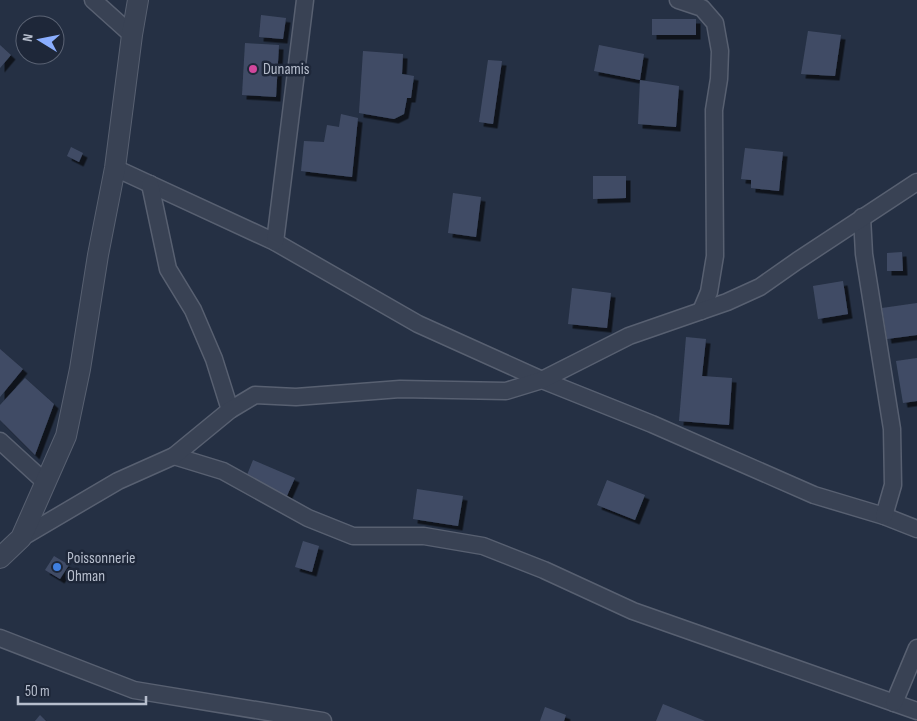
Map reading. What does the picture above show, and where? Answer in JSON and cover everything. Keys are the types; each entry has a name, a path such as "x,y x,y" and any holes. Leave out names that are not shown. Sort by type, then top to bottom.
{"street":[{"path":"94,0 132,35"},
{"path":"20,538 66,436 80,369 98,256 115,168 138,0"},
{"path":"276,242 305,0"},
{"path":"678,0 702,8 715,23 720,52 719,79 714,110 715,256 709,292 701,311"},
{"path":"115,168 276,242 418,324 542,380 652,424 814,495 884,516 917,529"},
{"path":"0,558 20,538 118,481 174,456 230,410 255,395 274,394 296,397 400,388 506,391 542,380 629,336 727,302 760,287 917,182"},
{"path":"150,184 168,269 193,310 214,359 230,410"},
{"path":"862,217 864,254 892,429 893,485 884,516"},
{"path":"0,440 46,482"},
{"path":"174,456 223,471 308,518 352,536 424,536 483,546 544,570 633,611 917,711"},
{"path":"0,638 134,690 323,721"},
{"path":"894,702 917,648"}],"building":[{"path":"261,15 286,18 283,39 259,37"},
{"path":"652,19 696,19 696,35 652,35"},
{"path":"808,31 841,35 835,76 801,74"},
{"path":"245,43 279,45 276,97 242,95"},
{"path":"0,45 11,55 0,68"},
{"path":"599,45 644,54 640,80 594,71"},
{"path":"363,51 403,54 402,74 414,76 411,98 407,98 404,114 394,119 359,113"},
{"path":"488,60 502,61 493,124 479,122"},
{"path":"640,80 679,86 676,127 638,124"},
{"path":"341,114 358,118 352,177 301,171 304,141 324,142 327,125 339,127"},
{"path":"71,147 83,153 79,162 67,156"},
{"path":"745,148 783,152 779,191 751,188 751,180 741,179"},
{"path":"593,176 626,176 626,198 593,199"},
{"path":"453,193 481,197 476,237 448,233"},
{"path":"902,252 903,271 887,271 887,253"},
{"path":"843,281 848,314 818,319 813,286"},
{"path":"572,288 611,293 607,328 568,324"},
{"path":"917,303 917,335 887,339 882,308"},
{"path":"686,337 706,339 702,376 732,378 729,425 679,421"},
{"path":"0,349 23,369 0,397"},
{"path":"917,358 917,401 903,403 896,361"},
{"path":"25,378 54,404 35,455 0,420 0,405"},
{"path":"253,460 295,478 286,498 245,480"},
{"path":"607,480 645,495 635,520 597,505"},
{"path":"417,489 463,496 458,526 413,519"},
{"path":"303,541 319,546 312,572 295,567"},
{"path":"54,556 69,565 60,579 45,570"},
{"path":"663,704 705,721 656,721"},
{"path":"545,707 566,715 564,721 540,721"},
{"path":"40,715 46,721 35,721"}],"place":[{"name":"Dunamis","path":"253,69"},
{"name":"Poissonnerie Ohman","path":"57,567"}]}
